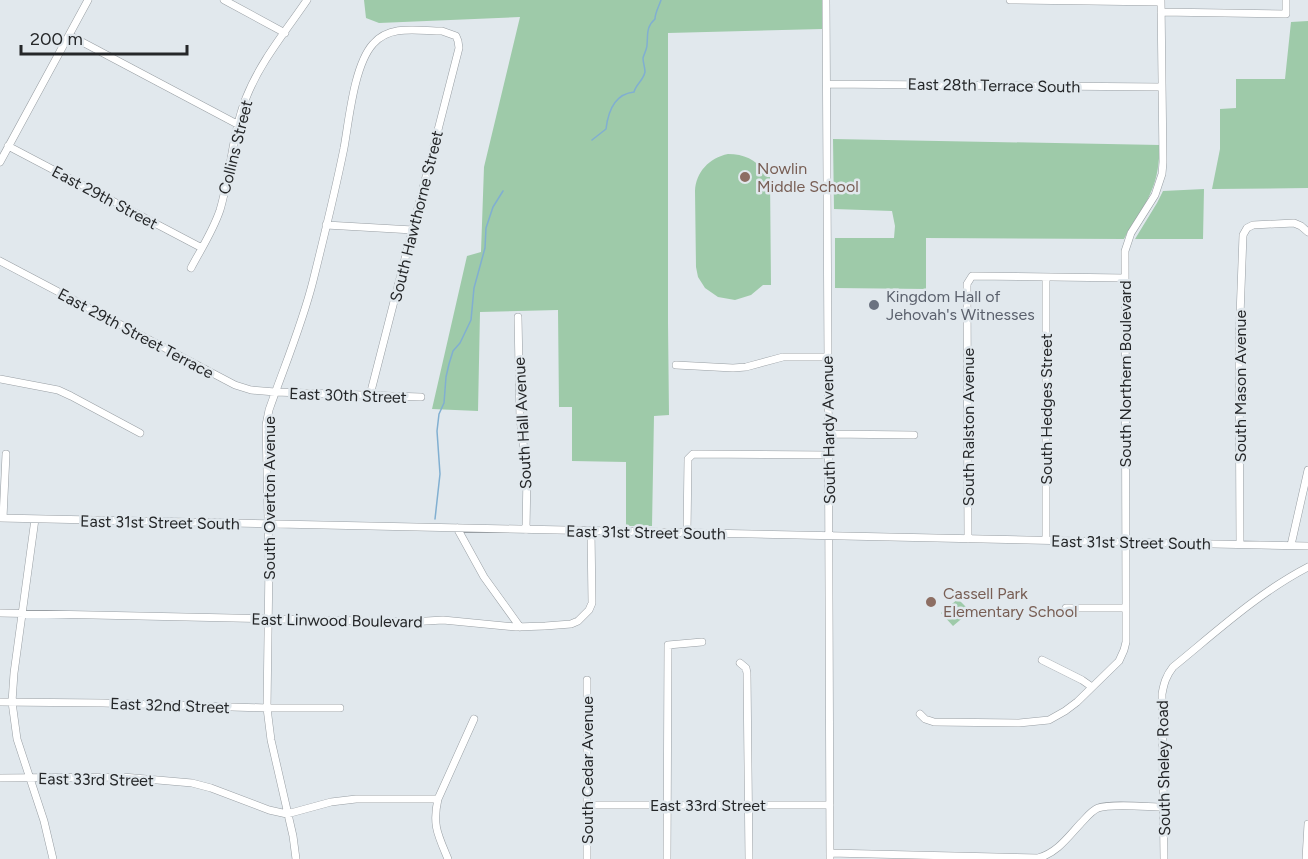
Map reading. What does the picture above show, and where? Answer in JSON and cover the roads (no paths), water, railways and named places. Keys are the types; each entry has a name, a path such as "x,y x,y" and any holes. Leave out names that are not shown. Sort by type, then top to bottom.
{"street":[{"path":"0,162 88,0"},
{"path":"224,0 285,33"},
{"name":"Collins Street","path":"191,268 219,211 237,124 256,75 308,0"},
{"name":"South Hardy Avenue","path":"826,0 830,856"},
{"path":"1010,0 1161,1"},
{"path":"1161,12 1286,14 1286,0"},
{"name":"South Northern Boulevard","path":"920,714 925,719 934,722 1019,723 1046,720 1065,711 1092,687 1119,661 1124,650 1126,642 1125,251 1131,233 1155,195 1162,174 1161,1"},
{"name":"South Overton Avenue","path":"296,859 293,836 271,741 267,708 266,426 269,410 304,313 344,150 356,84 368,50 386,34 402,30 442,32 457,37"},
{"path":"69,35 237,124"},
{"name":"South Hawthorne Street","path":"370,395 459,48 457,37"},
{"name":"East 28th Terrace South","path":"827,84 1162,87"},
{"name":"East 29th Street","path":"8,146 202,248"},
{"name":"South Mason Avenue","path":"1240,544 1239,343 1243,235 1253,225 1294,223 1308,232"},
{"path":"326,225 413,230"},
{"name":"East 29th Street Terrace","path":"0,261 236,385 251,390 275,392"},
{"name":"South Ralston Avenue","path":"968,539 967,284 972,276 1046,277"},
{"path":"1046,277 1125,278"},
{"name":"South Hedges Street","path":"1046,277 1046,540"},
{"name":"South Hall Avenue","path":"518,317 519,418 526,474 526,530"},
{"path":"676,365 733,368 746,367 783,357 828,357"},
{"path":"0,379 58,390 140,433"},
{"name":"East 30th Street","path":"275,392 421,397"},
{"path":"829,434 914,435"},
{"path":"1,519 6,454"},
{"path":"687,533 688,459 693,454 829,455"},
{"path":"1291,545 1308,470"},
{"name":"East 31st Street South","path":"1,519 1308,546"},
{"path":"35,519 12,702 17,739 44,821 53,859"},
{"path":"457,528 484,577 520,627"},
{"name":"East Linwood Boulevard","path":"0,613 410,622 442,620 520,627 571,624 578,621 589,610 592,595 591,531"},
{"name":"South Sheley Road","path":"1164,859 1162,694 1168,674 1173,667 1264,594 1308,567"},
{"path":"1066,608 1126,608"},
{"path":"668,859 668,645 702,642"},
{"path":"1042,660 1092,687"},
{"path":"740,663 747,672 748,859"},
{"name":"South Cedar Avenue","path":"587,680 587,859"},
{"name":"East 32nd Street","path":"0,702 340,708"},
{"path":"448,859 434,819 438,799 474,719"},
{"name":"East 33rd Street","path":"0,778 123,777 192,783 287,814"},
{"path":"287,814 331,802 356,799 438,799"},
{"name":"East 33rd Street","path":"586,805 830,805"},
{"path":"830,856 1038,858 1055,851 1089,814 1099,808 1109,806 1164,807"},
{"path":"1305,859 1308,824"}],"waterway":[{"path":"592,140 606,129 610,110 617,100 627,93 634,92 643,78 645,72 643,58 647,47 648,31 655,19 661,0"},
{"path":"435,519 440,474 437,431 439,414 444,403 446,377 453,351 460,343 471,320 474,288 485,248 486,228 493,207 503,191"}],"place":[{"name":"Nowlin Middle School","path":"745,177"},
{"name":"Kingdom Hall of Jehovah's Witnesses","path":"874,305"},
{"name":"Cassell Park Elementary School","path":"931,602"}]}
